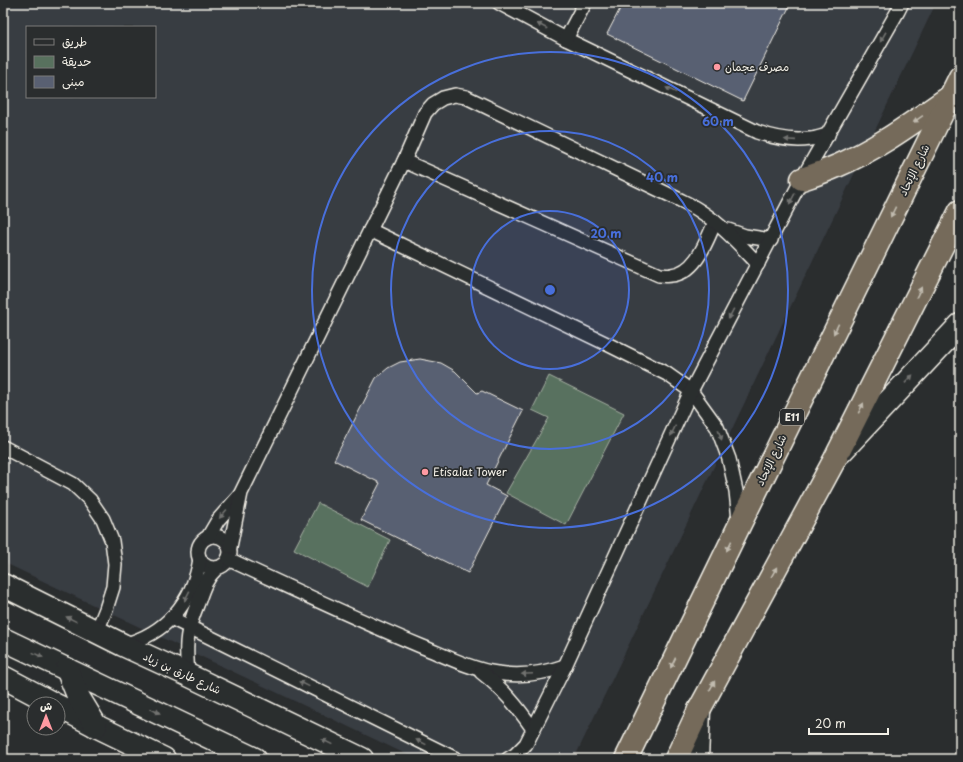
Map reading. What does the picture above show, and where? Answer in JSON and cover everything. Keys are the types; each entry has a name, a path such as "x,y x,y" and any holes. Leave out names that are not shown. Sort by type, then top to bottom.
{"highway":[{"name":"شارع الإتحاد","path":"626,759 960,77"},
{"path":"802,179 837,167 866,152 894,135 950,96"},
{"path":"676,759 699,710 835,459 960,211"}],"main road":[{"path":"835,459 960,325"},
{"name":"شارع طارق بن زياد","path":"3,585 123,645 362,759"},
{"path":"3,638 255,759"},
{"path":"67,669 79,698 96,726"},
{"path":"3,677 39,696"},
{"path":"66,710 96,726 133,752 164,759"},
{"path":"697,759 699,710"}],"lane":[{"path":"499,3 566,39 757,132 775,138 793,140 811,139 828,134"},
{"path":"566,39 585,3"},
{"path":"508,759 515,755 526,744 566,666 691,391 802,179 897,6"},
{"path":"208,537 218,520 241,493 404,161 425,113 433,104 443,98 455,95 466,97 678,199 700,211 718,225 737,241 758,264"},
{"path":"404,161 659,275 673,275 685,270 696,261 718,225"},
{"path":"718,225 745,236 771,240"},
{"path":"370,230 609,344 667,374 691,391 717,427 729,459 736,491 740,524"},
{"path":"3,447 73,484 90,500 103,519 112,541 115,564 113,587 97,631"},
{"path":"188,675 187,648 189,627 207,580 217,568 226,563 241,493"},
{"path":"217,568 207,566 200,559 198,549 203,540 208,537 218,536 227,542 229,553"},
{"path":"229,553 395,635 478,670 514,675 549,672 566,666"},
{"path":"123,645 134,642 154,632 171,618 185,601 194,584 200,559"},
{"path":"171,618 456,759"},
{"path":"478,670 494,682 509,697 533,729"}],"shaded area":[{"path":"3,3 936,3 574,759 416,759 3,562"}],"green space":[{"path":"549,376 624,413 566,525 506,493 549,418 532,410"},
{"path":"318,503 390,540 368,587 294,549"}],"building":[{"name":"مصرف عجمان","path":"623,3 791,3 743,101 607,34"},
{"name":"Etisalat Tower","path":"420,359 441,363 455,371 477,393 482,391 523,411 486,485 507,496 468,573 361,520 380,483 334,460 376,378 388,368 400,362"}],"place":[{"name":"مصرف عجمان","path":"717,67"},
{"name":"Etisalat Tower","path":"425,472"}]}
